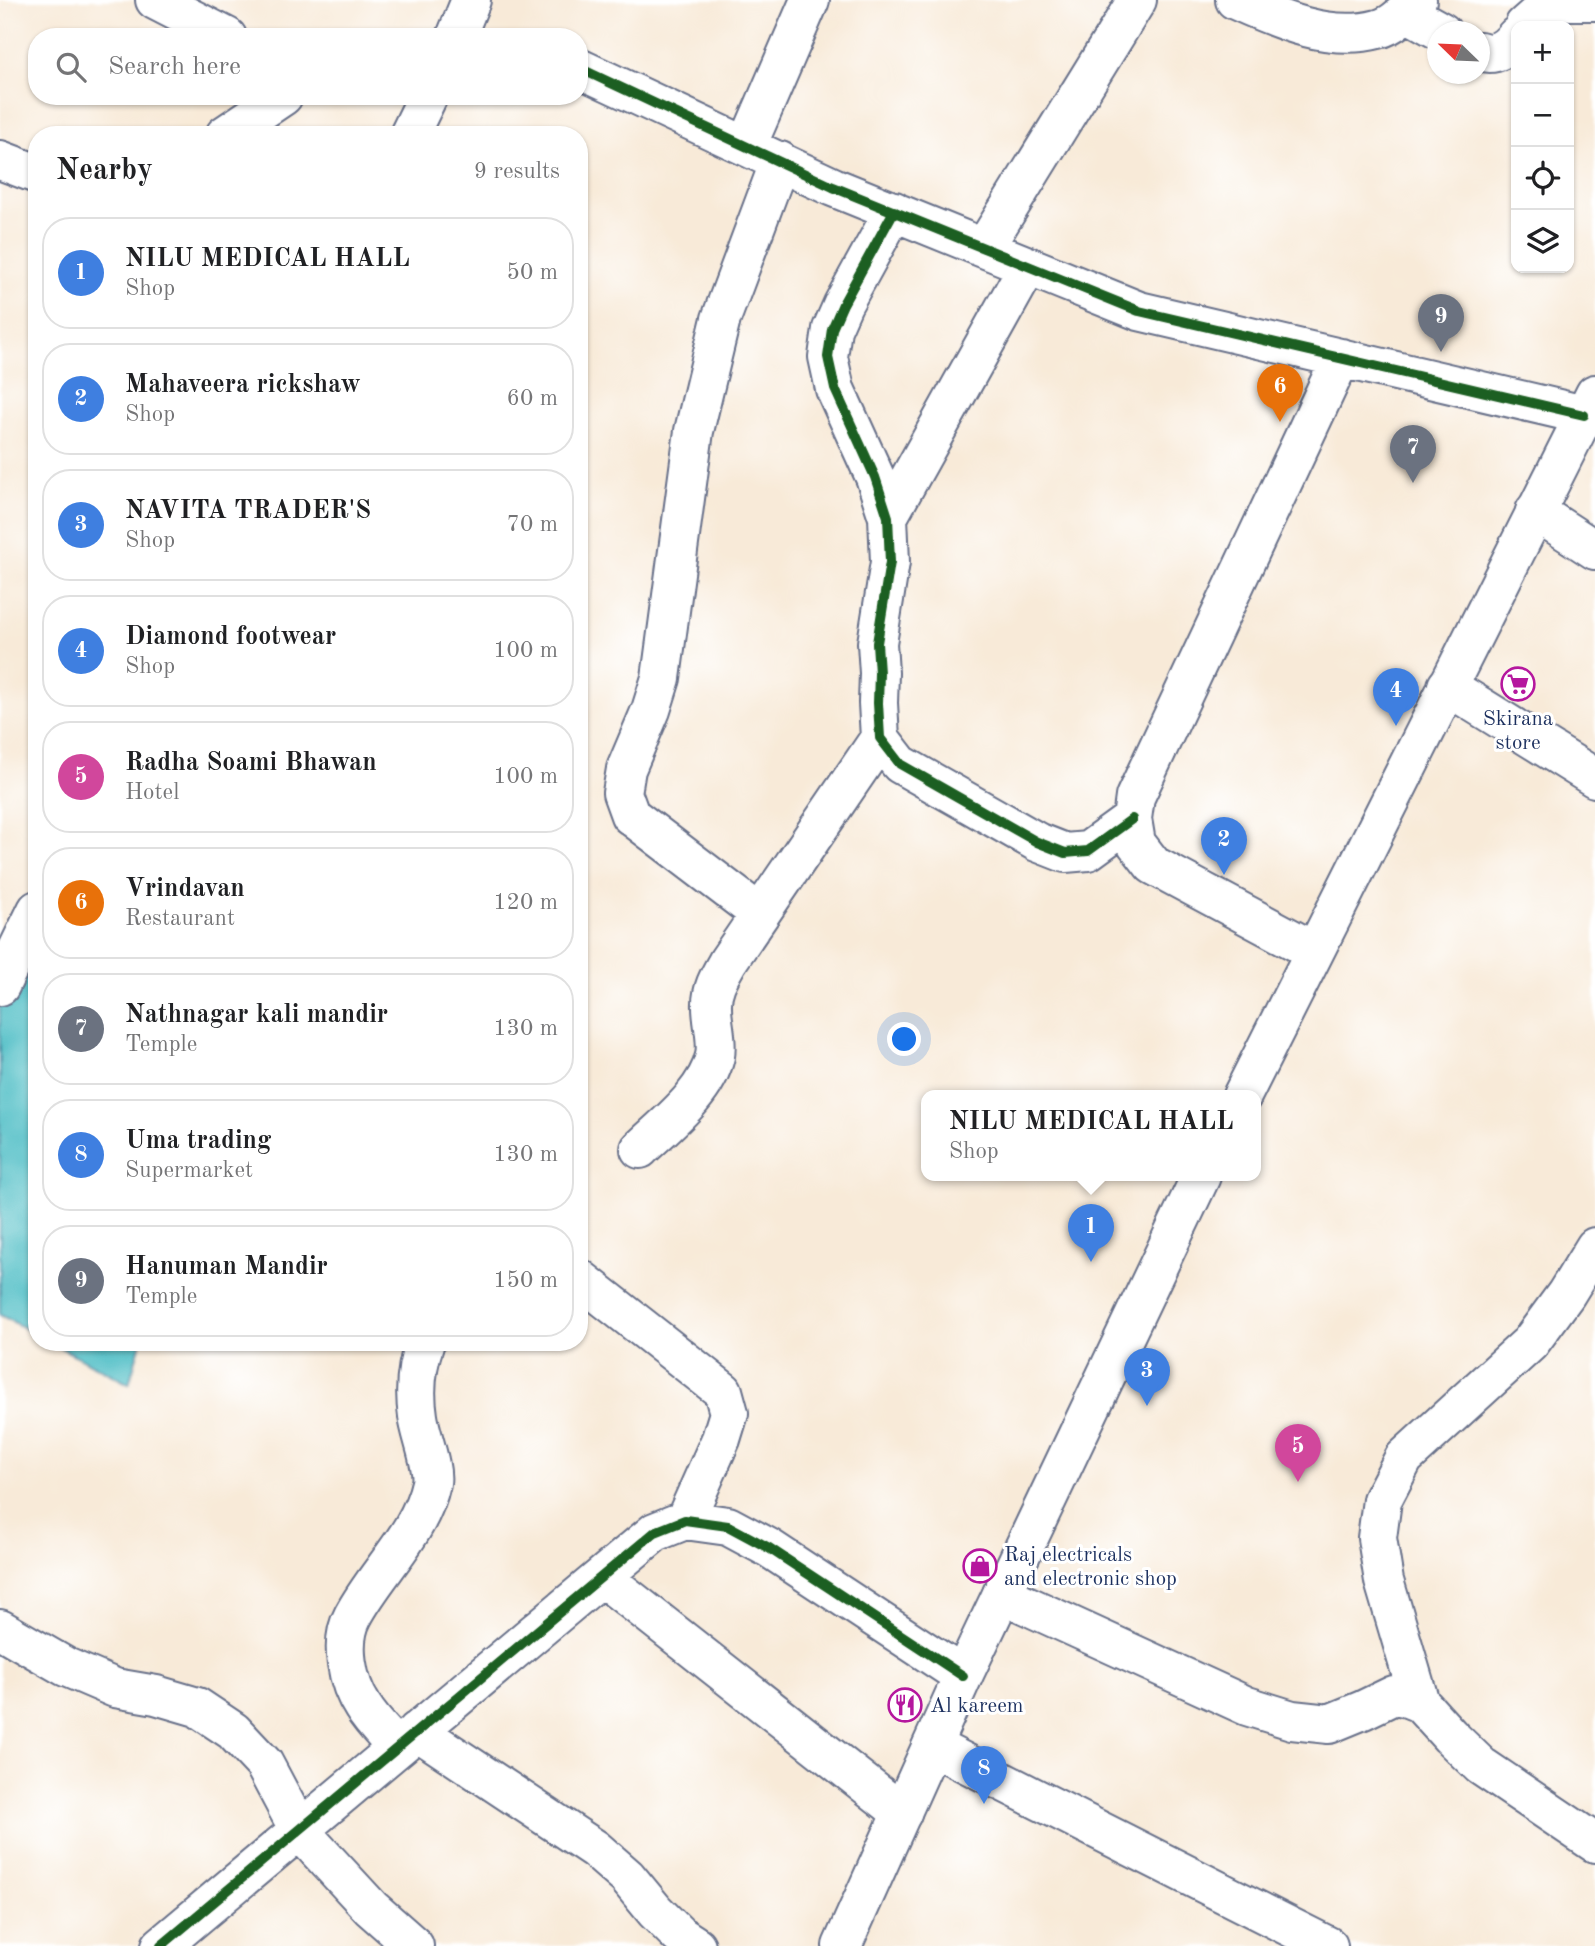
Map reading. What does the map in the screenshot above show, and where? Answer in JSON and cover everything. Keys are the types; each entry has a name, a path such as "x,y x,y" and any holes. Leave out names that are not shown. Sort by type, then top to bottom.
{"street":[{"path":"155,0 209,28"},
{"path":"460,28 471,0"},
{"path":"760,914 630,815 622,793 626,769 651,710 661,678 694,430 763,153 810,0"},
{"path":"984,248 1137,0"},
{"path":"1235,0 1306,28 1347,33 1381,29 1411,6 1429,21"},
{"path":"1530,21 1552,1 1595,1"},
{"path":"1490,53 1499,52 1511,41"},
{"path":"588,72 833,187 1139,311 1341,358 1589,404 1245,1090"},
{"path":"238,126 270,105"},
{"path":"413,126 424,105"},
{"path":"0,160 28,171"},
{"path":"894,211 843,304 832,329 828,357 835,389 874,477 888,517 890,562 877,643 880,738 900,764 1037,842 1065,853 1088,851 1132,819"},
{"path":"888,517 1028,266"},
{"path":"1314,951 1153,865 1136,844 1132,819 1135,797 1341,358"},
{"path":"1535,511 1595,550"},
{"path":"1447,686 1595,778"},
{"path":"639,1149 692,1100 707,1075 715,1056 712,1006 715,985 728,961 880,738"},
{"path":"0,986 28,928"},
{"path":"842,1946 963,1676 1199,1181"},
{"path":"1595,1247 1566,1294 1530,1343 1404,1458 1382,1500 1377,1538 1384,1581 1420,1703 1481,1766 1595,1843"},
{"path":"588,1285 723,1391 729,1413 721,1439 685,1520"},
{"path":"423,1351 415,1382 418,1416 432,1480 424,1505 408,1535 352,1618 345,1649 348,1676 363,1707 407,1739 595,1849 626,1877 679,1935 696,1946"},
{"path":"161,1946 655,1532 685,1520 728,1526 769,1548 963,1676"},
{"path":"601,1577 902,1813"},
{"path":"1002,1594 1247,1706 1292,1720 1329,1724 1394,1695 1420,1703"},
{"path":"0,1629 66,1667 115,1688 156,1695 197,1707 233,1731 264,1764 299,1830 371,1908 414,1946"},
{"path":"932,1746 1328,1946"}],"water":[{"path":"28,966 28,1330 0,1315 0,1006"},
{"path":"67,1351 138,1351 129,1384"}],"cycle path":[{"path":"588,72 833,187 1139,311 1584,415"},
{"path":"894,211 843,304 832,329 828,357 835,389 875,477 888,517 890,562 877,643 880,738 900,764 1037,842 1065,853 1088,851 1132,819"},
{"path":"161,1946 655,1532 685,1520 728,1526 769,1548 963,1676"}],"place":[{"name":"Hanuman Mandir","path":"1441,352"},
{"name":"Vrindavan","path":"1280,422"},
{"name":"Nathnagar kali mandir","path":"1413,483"},
{"name":"Skirana store","path":"1518,684"},
{"name":"Diamond footwear","path":"1396,726"},
{"name":"Mahaveera rickshaw","path":"1224,875"},
{"name":"NILU MEDICAL HALL","path":"1091,1262"},
{"name":"NAVITA TRADER'S","path":"1147,1406"},
{"name":"Radha Soami Bhawan","path":"1298,1482"},
{"name":"Raj electricals and electronic shop","path":"980,1566"},
{"name":"Al kareem","path":"905,1705"},
{"name":"Uma trading","path":"984,1804"}]}
